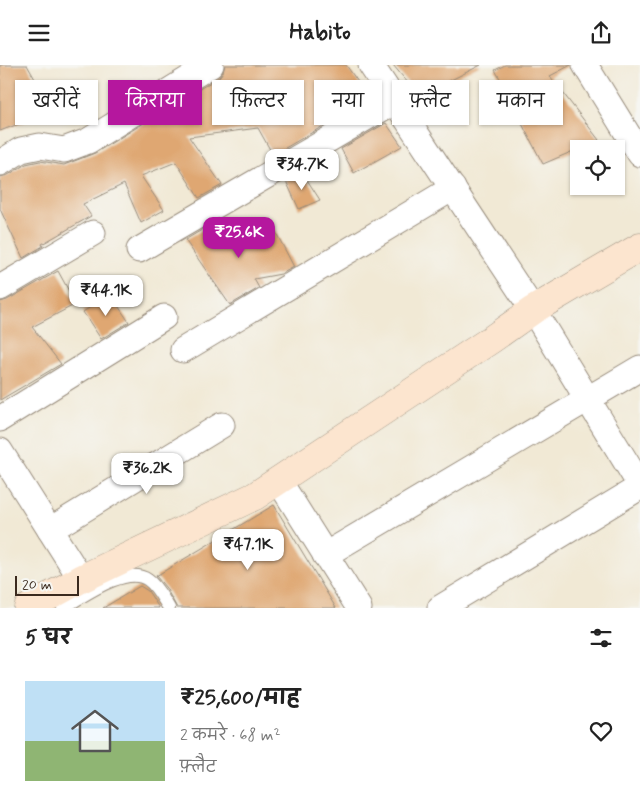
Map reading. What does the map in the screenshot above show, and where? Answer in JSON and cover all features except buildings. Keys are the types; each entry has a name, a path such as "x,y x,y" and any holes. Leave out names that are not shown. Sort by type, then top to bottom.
{"street":[{"path":"0,163 21,150 40,146 64,150 88,141 211,65"},
{"path":"371,65 392,96"},
{"path":"585,65 640,154"},
{"path":"139,249 392,103"},
{"path":"411,125 533,310 640,486 440,608"},
{"path":"183,350 453,188"},
{"path":"0,288 93,233"},
{"path":"28,608 81,579 255,496 533,310 640,247"},
{"path":"0,419 164,317"},
{"path":"325,555 640,368"},
{"path":"50,530 222,425"},
{"path":"0,451 81,579"},
{"path":"279,481 359,608"}],"lane":[{"path":"63,608 109,582 129,575 140,575 148,579 169,608"}]}
